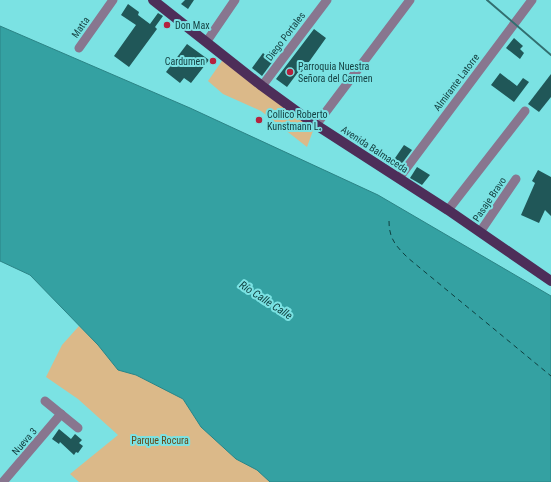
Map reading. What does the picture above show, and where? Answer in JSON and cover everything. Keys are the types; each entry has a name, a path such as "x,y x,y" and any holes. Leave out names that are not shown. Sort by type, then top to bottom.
{"main road":[{"name":"Avenida Balmaceda","path":"153,0 207,41 262,86 316,125 448,210 551,281"}],"street":[{"name":"Matta","path":"79,48 113,0"},
{"path":"207,41 235,0"},
{"name":"Diego Portales","path":"262,86 327,0"},
{"path":"316,125 410,0"},
{"name":"Almirante Latorre","path":"399,178 532,0"},
{"path":"448,210 525,111"},
{"name":"Pasaje Bravo","path":"480,232 516,179"},
{"path":"46,401 78,428"},
{"name":"Nueva 3","path":"3,482 61,414"}],"green space":[{"path":"224,58 314,128 307,147 261,111 223,94 208,81"},
{"name":"Parque Rocura","path":"79,326 98,345 118,370 136,375 183,399 201,427 236,459 257,470 270,482 79,482 70,474 118,435 78,399 46,377 62,345"}],"water":[{"name":"Río Calle Calle","path":"0,26 190,108 378,195 551,296 551,482 270,482 257,470 236,459 201,427 183,399 136,375 118,370 98,345 30,275 0,261"}],"building":[{"path":"185,0 194,0 188,9 181,4"},
{"path":"128,4 139,12 138,15 150,24 158,13 163,16 155,27 157,29 129,67 114,56 136,25 121,15"},
{"path":"314,29 326,38 301,73 299,71 287,87 276,79"},
{"path":"514,38 523,46 520,49 524,53 520,59 506,48"},
{"path":"187,44 209,60 191,83 184,78 180,83 166,72"},
{"path":"263,53 273,61 262,76 252,68"},
{"path":"500,73 517,86 523,78 529,82 514,102 491,85"},
{"path":"551,74 551,97 539,112 528,104"},
{"path":"404,145 412,150 400,166 393,161"},
{"path":"417,167 430,175 422,185 410,178"},
{"path":"538,170 551,177 551,216 545,210 539,223 521,215 535,183 532,181"},
{"path":"59,429 71,439 75,434 82,440 79,443 83,446 78,453 76,452 74,455 60,442 59,444 52,439"}],"ferry route":[{"path":"389,221 390,233 394,242 408,258 551,376"}],"railway":[{"path":"487,0 551,55"}],"place":[{"name":"Don Max","path":"167,25"},
{"name":"Cardumen","path":"213,61"},
{"name":"Parroquia Nuestra Señora del Carmen","path":"290,72"},
{"name":"Collico Roberto Kunstmann L.","path":"259,120"}]}
